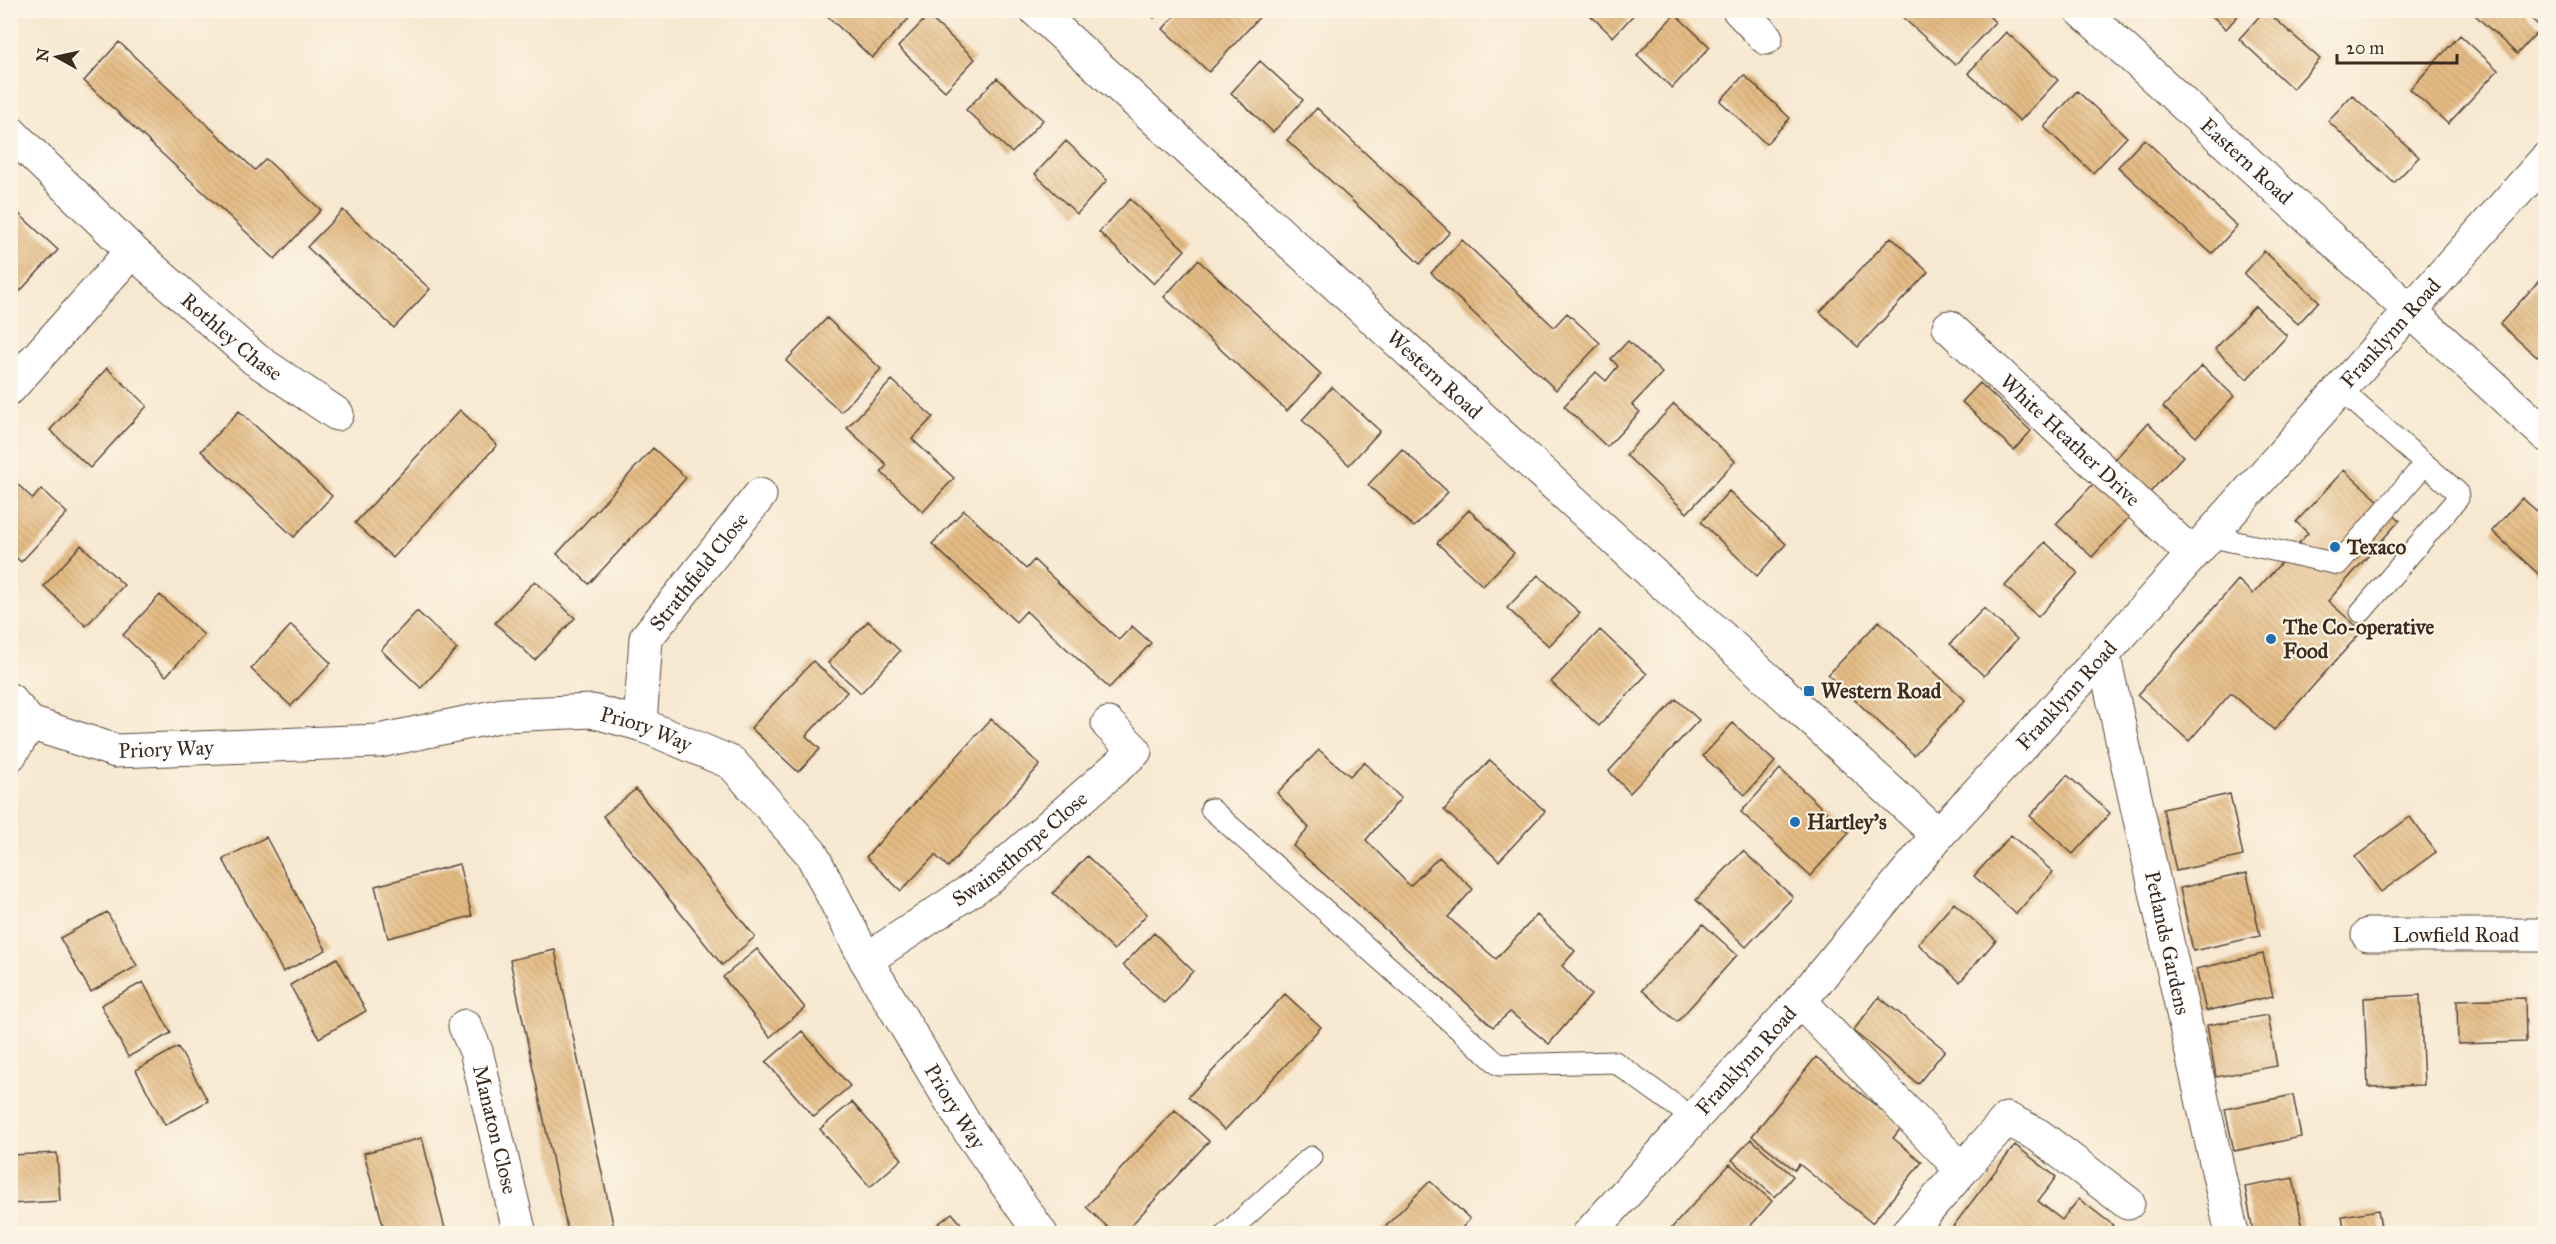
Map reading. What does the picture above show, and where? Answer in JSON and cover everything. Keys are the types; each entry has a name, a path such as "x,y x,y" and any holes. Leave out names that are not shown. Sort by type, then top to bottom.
{"street":[{"name":"Western Road","path":"1036,10 1938,835"},
{"path":"1738,10 1766,38"},
{"name":"Eastern Road","path":"2081,10 2410,310"},
{"name":"Rothley Chase","path":"10,132 132,251 255,359 337,414"},
{"name":"Franklynn Road","path":"1589,1233 1800,1001 1938,835 2546,159"},
{"path":"10,388 132,251"},
{"path":"2410,310 2546,435"},
{"name":"White Heather Drive","path":"1949,327 2200,545"},
{"name":"Strathfield Close","path":"640,724 646,638 760,495"},
{"name":"Petlands Gardens","path":"2103,653 2232,1233"},
{"path":"10,755 20,711"},
{"name":"Priory Way","path":"20,711 116,751 379,741 503,714 592,711 640,724 732,763 811,853 866,960 966,1126 1041,1233"},
{"name":"Swainsthorpe Close","path":"866,960 991,877 1135,751 1108,724"},
{"name":"Lowfield Road","path":"2368,935 2546,935"},
{"path":"1800,1001 1962,1170"},
{"name":"Manaton Close","path":"465,1026 476,1051 520,1233"},
{"path":"1907,1233 2007,1119 2038,1135 2128,1203"}],"lane":[{"path":"2340,389 2457,492 2458,498 2361,612"},
{"path":"2200,545 2338,564 2425,464"},
{"path":"1211,809 1499,1065 1616,1062 1694,1119"},
{"path":"1226,1233 1311,1157"}],"building":[{"path":"821,10 912,10 914,13 872,58"},
{"path":"1146,10 1160,10 1154,18"},
{"path":"1180,10 1260,10 1263,13 1209,72 1163,29"},
{"path":"1585,10 1638,10 1613,37"},
{"path":"1902,10 1983,10 1995,22 1955,65 1899,14"},
{"path":"2206,10 2243,10 2226,29"},
{"path":"2265,10 2320,59 2293,89 2239,39"},
{"path":"2482,10 2523,10 2541,28 2517,54 2476,16"},
{"path":"1675,14 1710,47 1672,88 1637,55"},
{"path":"928,16 975,59 945,91 898,47"},
{"path":"2006,32 2058,80 2020,121 1968,73"},
{"path":"2460,35 2498,70 2448,124 2410,89"},
{"path":"119,42 255,170 266,159 321,210 275,259 84,81"},
{"path":"1260,61 1303,100 1273,132 1231,93"},
{"path":"1744,75 1790,118 1766,144 1720,101"},
{"path":"997,78 1043,120 1012,153 966,110"},
{"path":"2077,91 2127,137 2093,173 2044,127"},
{"path":"2352,95 2419,157 2394,183 2328,121"},
{"path":"1317,108 1450,232 1420,264 1287,140"},
{"path":"2144,139 2237,226 2212,254 2118,167"},
{"path":"1066,141 1107,180 1077,214 1035,174"},
{"path":"1130,199 1185,250 1154,284 1099,232"},
{"path":"343,210 430,289 394,328 307,247"},
{"path":"18,213 58,250 10,302 10,221"},
{"path":"1891,237 1928,272 1858,347 1820,312"},
{"path":"1462,240 1554,327 1567,313 1600,343 1556,390 1431,273"},
{"path":"2264,251 2319,301 2298,324 2244,274"},
{"path":"1198,260 1321,374 1287,411 1164,297"},
{"path":"2546,273 2546,347 2537,357 2500,324"},
{"path":"2255,306 2287,336 2247,379 2215,349"},
{"path":"827,318 881,369 841,412 786,361"},
{"path":"1628,341 1662,373 1632,405 1640,412 1607,447 1564,406 1596,372 1606,381 1618,366 1611,359"},
{"path":"2202,366 2234,396 2196,437 2163,407"},
{"path":"107,368 147,406 90,468 50,430"},
{"path":"892,380 933,417 912,439 954,478 923,512 881,472 887,465 847,428"},
{"path":"1980,383 2031,431 2014,450 1962,402"},
{"path":"1332,387 1380,431 1349,465 1302,420"},
{"path":"1674,404 1735,461 1687,513 1626,455"},
{"path":"460,410 497,445 393,558 355,523"},
{"path":"239,411 332,496 294,537 201,451"},
{"path":"2148,423 2183,456 2144,499 2109,466"},
{"path":"653,448 686,478 589,584 557,554"},
{"path":"1402,449 1448,492 1414,527 1368,485"},
{"path":"2344,470 2400,520 2328,601 2362,631 2274,730 2231,693 2189,741 2138,695 2238,580 2253,594 2308,533 2296,522"},
{"path":"10,477 33,499 41,489 67,513 21,562 10,552"},
{"path":"2096,481 2132,514 2092,557 2056,524"},
{"path":"1729,491 1786,544 1757,576 1701,522"},
{"path":"2522,498 2546,519 2546,581 2492,531"},
{"path":"964,510 1026,569 1034,560 1119,640 1132,626 1151,643 1109,688 1026,611 1016,622 932,544"},
{"path":"1469,510 1514,553 1483,586 1437,543"},
{"path":"2045,542 2078,573 2038,617 2005,586"},
{"path":"81,545 124,585 86,626 44,586"},
{"path":"1538,575 1580,613 1549,646 1507,608"},
{"path":"535,581 575,618 535,660 495,623"},
{"path":"160,595 204,635 166,676 123,635"},
{"path":"1984,608 2017,639 1984,676 1950,644"},
{"path":"417,611 457,649 421,688 381,650"},
{"path":"868,621 900,651 861,693 828,663"},
{"path":"1879,621 1965,700 1914,755 1828,675"},
{"path":"291,625 331,663 291,706 251,669"},
{"path":"1600,630 1647,674 1599,726 1551,682"},
{"path":"813,661 847,692 806,736 820,749 798,772 751,728"},
{"path":"1676,699 1699,720 1630,793 1609,771"},
{"path":"991,719 1040,765 948,867 935,855 901,891 866,857"},
{"path":"1733,723 1775,762 1745,795 1703,756"},
{"path":"1319,750 1350,776 1364,762 1401,798 1366,840 1410,886 1439,857 1473,889 1448,917 1496,959 1537,915 1575,951 1562,966 1591,995 1549,1044 1510,1012 1493,1027 1293,846 1309,828 1277,793"},
{"path":"1490,760 1545,811 1499,861 1444,810"},
{"name":"Hartley's","path":"1780,769 1849,833 1810,876 1741,812"},
{"path":"2067,775 2110,813 2073,854 2030,816"},
{"path":"636,789 755,937 722,965 603,816"},
{"path":"2230,794 2243,856 2176,871 2163,809"},
{"path":"2410,817 2436,852 2381,892 2355,857"},
{"path":"2011,835 2053,872 2016,914 1974,876"},
{"path":"266,837 326,950 283,972 223,859"},
{"path":"1743,851 1793,897 1746,947 1696,900"},
{"path":"1087,856 1147,914 1114,950 1053,893"},
{"path":"459,864 472,916 388,938 375,886"},
{"path":"2247,873 2260,936 2193,951 2180,888"},
{"path":"1954,903 1996,940 1960,982 1918,944"},
{"path":"107,912 137,966 91,992 60,938"},
{"path":"1703,924 1737,955 1677,1022 1642,990"},
{"path":"1154,933 1193,971 1164,1003 1123,965"},
{"path":"757,949 805,1008 770,1037 723,977"},
{"path":"555,950 615,1233 568,1233 510,960"},
{"path":"2263,954 2273,996 2206,1011 2196,969"},
{"path":"337,958 366,1011 319,1038 290,985"},
{"path":"143,982 171,1033 128,1057 101,1005"},
{"path":"1285,994 1321,1027 1225,1130 1188,1097"},
{"path":"2420,995 2424,1085 2368,1087 2364,998"},
{"path":"1879,997 1945,1050 1918,1084 1853,1031"},
{"path":"2525,998 2526,1042 2458,1044 2457,1000"},
{"path":"2268,1015 2277,1066 2216,1077 2207,1025"},
{"path":"802,1031 850,1086 814,1117 766,1062"},
{"path":"178,1047 208,1101 165,1125 136,1070"},
{"path":"1816,1057 1902,1127 1893,1138 1922,1162 1872,1223 1799,1164 1795,1170 1752,1136"},
{"path":"2293,1095 2301,1137 2234,1151 2225,1109"},
{"path":"852,1102 902,1159 870,1187 820,1129"},
{"path":"1175,1110 1209,1141 1124,1233 1114,1233 1086,1207"},
{"path":"422,1138 446,1233 385,1233 364,1153"},
{"path":"1751,1139 1793,1176 1775,1197 1732,1160"},
{"path":"2015,1145 2056,1177 2038,1201 2062,1220 2079,1199 2113,1225 2106,1233 1948,1233"},
{"path":"57,1153 60,1201 10,1204 10,1155"},
{"path":"1730,1164 1772,1201 1754,1222 1743,1233 1667,1233"},
{"path":"2293,1178 2304,1233 2253,1233 2245,1187"},
{"path":"1430,1181 1470,1219 1457,1233 1379,1233"},
{"path":"2378,1210 2382,1233 2345,1233 2342,1216"},
{"path":"952,1213 969,1233 927,1233"}],"place":[{"name":"Texaco","path":"2335,547"},
{"name":"The Co-operative Food","path":"2271,639"},
{"name":"Western Road","path":"1809,691"},
{"name":"Hartley's","path":"1795,822"}]}
